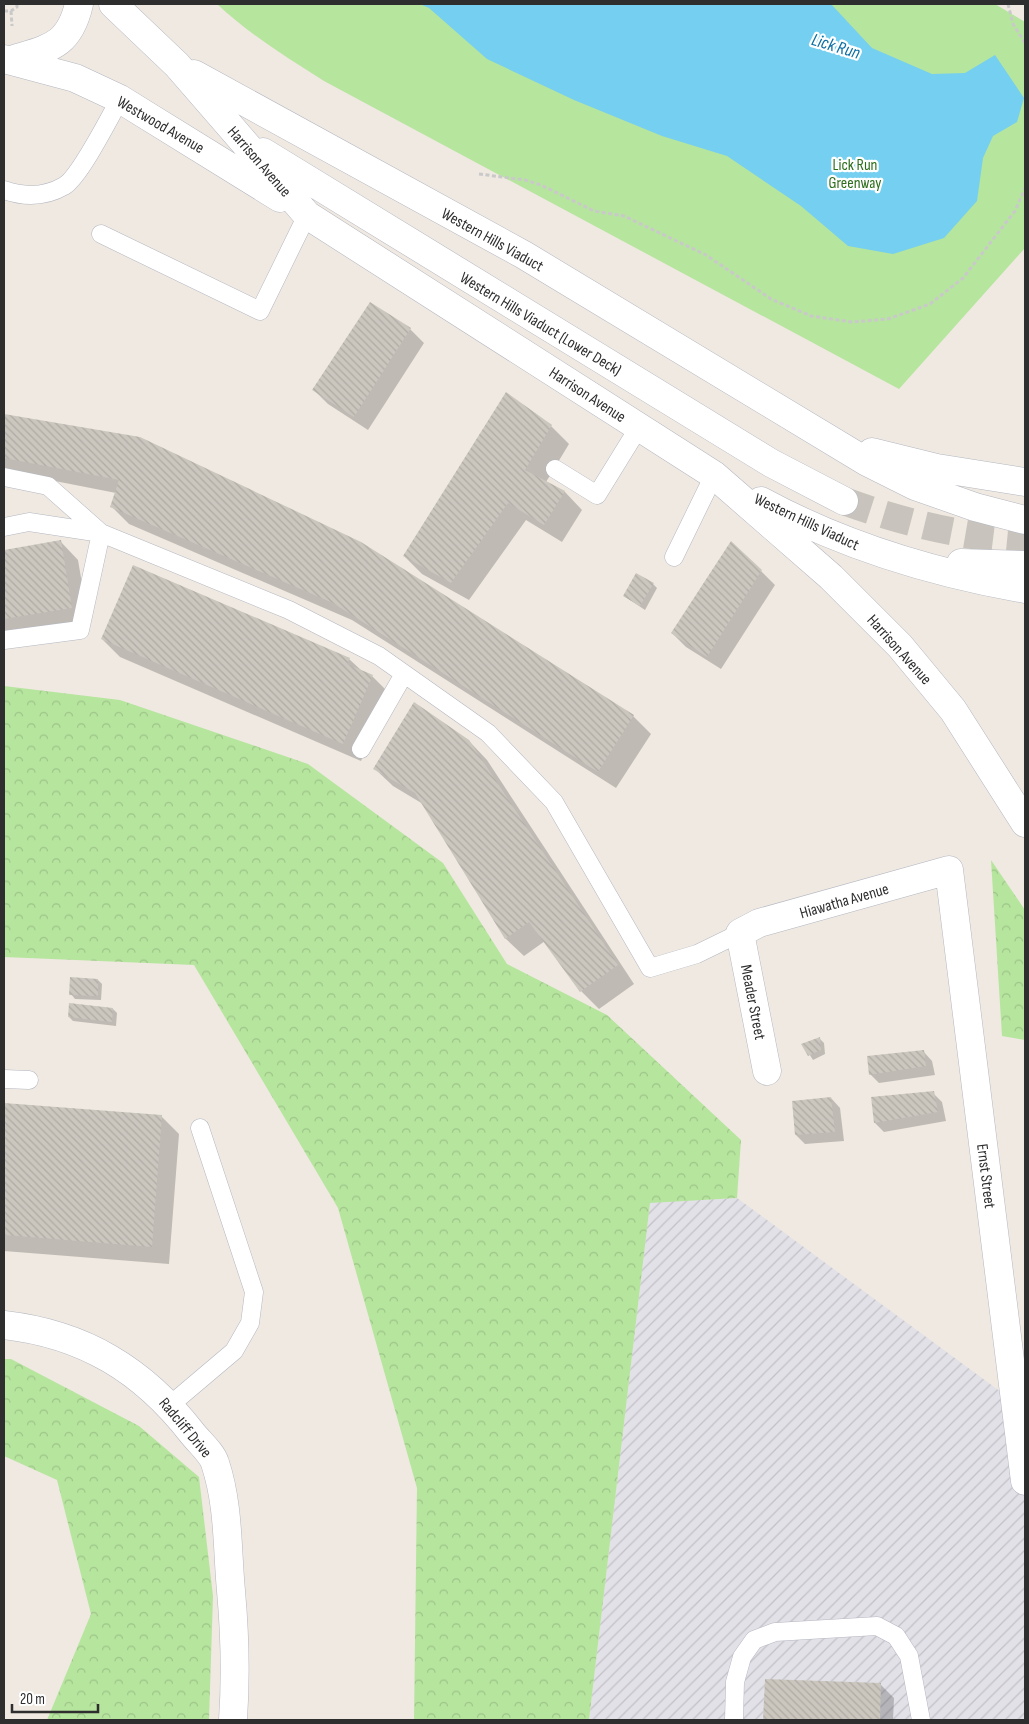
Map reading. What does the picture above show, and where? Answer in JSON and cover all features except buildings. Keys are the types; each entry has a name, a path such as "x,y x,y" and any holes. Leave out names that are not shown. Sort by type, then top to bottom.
{"main road":[{"path":"7,60 53,47 74,26 80,4"},
{"name":"Harrison Avenue","path":"113,4 177,65 307,215 714,475 831,577 900,646 953,710 1025,823"},
{"name":"Westwood Avenue","path":"7,60 75,78 120,98 204,148 307,215"},
{"name":"Western Hills Viaduct","path":"177,65 524,255 803,424 870,457"},
{"name":"Western Hills Viaduct (Lower Deck)","path":"242,139 771,463 844,501"},
{"path":"870,457 1025,482"},
{"path":"870,457 915,486 975,507 1025,520"},
{"name":"Western Hills Viaduct","path":"714,475 791,518 864,548 904,559"},
{"path":"904,559 1025,565"},
{"path":"904,559 985,582 1025,589"},
{"name":"Hiawatha Avenue","path":"740,933 759,924 949,870"},
{"name":"Ernst Street","path":"949,870 1025,1481"},
{"name":"Meader Street","path":"740,933 767,1070"},
{"name":"Radcliff Drive","path":"4,1325 30,1328 71,1339 146,1382 169,1406 215,1462 229,1531 237,1674 233,1720"}],"lane":[{"path":"4,190 16,194 41,195 66,186 100,135 120,98"},
{"path":"101,234 260,311 307,215"},
{"path":"555,468 597,495 639,427"},
{"path":"674,557 714,475"},
{"path":"4,477 48,486 101,533"},
{"path":"4,527 29,522 101,533 289,610 379,656 488,733 554,802 650,968 697,954 740,933"},
{"path":"4,640 80,630 101,533"},
{"path":"361,749 404,674"},
{"path":"4,1078 29,1080"},
{"path":"169,1406 234,1351 250,1323 254,1292 200,1128"},
{"path":"734,1720 735,1682 742,1657 754,1640 775,1632 877,1626 896,1636 910,1656 922,1720"}],"path":[{"path":"12,26 12,11 17,4"},
{"path":"1008,4 1013,24 1025,43"},
{"path":"4,11 12,11"},
{"path":"479,174 525,180 541,185 594,211 624,216 706,256 770,298 811,316 852,322 888,319 930,304 963,278 1015,211 1025,188"}],"shaded area":[{"path":"737,1198 1016,1403 1025,1481 1025,1720 589,1720 650,1202"}],"green space":[{"name":"Lick Run Greenway","path":"217,4 995,4 1025,22 1025,248 899,389 324,81 255,35"},
{"path":"4,686 120,700 308,764 443,863 507,964 607,1015 741,1140 737,1198 650,1203 589,1720 414,1720 417,1488 338,1208 194,965 4,957"},
{"path":"991,860 1025,910 1025,1040 1002,1036"},
{"path":"4,1359 11,1359 139,1426 199,1477 213,1596 209,1720 47,1720 91,1614 57,1480 4,1456"}],"water":[{"name":"Lick Run","path":"420,4 831,4 872,48 932,74 965,73 995,55 1024,98 1017,122 993,136 983,158 977,201 944,238 893,254 848,246 801,206 727,156 662,136 574,100 487,59 429,8"}],"tunnel":[{"path":"844,501 910,522 979,536 1025,541"}]}
